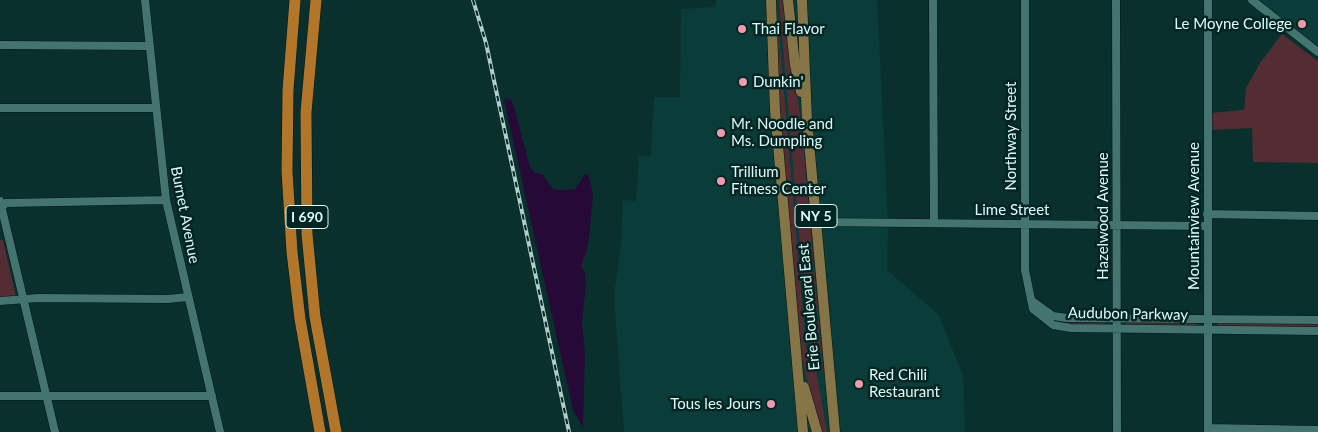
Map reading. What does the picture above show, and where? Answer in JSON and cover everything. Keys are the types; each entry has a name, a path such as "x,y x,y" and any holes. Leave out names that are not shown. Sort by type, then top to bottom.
{"highway":[{"name":"I 690","path":"295,0 286,131 287,180 292,252 300,319 320,432"},
{"name":"I 690","path":"316,0 306,112 307,234 316,317 336,432"}],"main road":[{"name":"Erie Boulevard East","path":"772,0 776,110 803,432"},
{"path":"788,0 795,65 807,120"},
{"name":"Erie Boulevard East","path":"802,0 807,120 835,432"},
{"path":"798,372 818,432"}],"street":[{"name":"Burnet Avenue","path":"145,0 166,200 220,432"},
{"path":"933,0 934,223"},
{"name":"Northway Street","path":"1025,0 1025,270 1032,301"},
{"name":"Hazelwood Avenue","path":"1116,0 1117,432"},
{"name":"Mountainview Avenue","path":"1208,0 1208,430"},
{"path":"1252,0 1318,52"},
{"path":"0,45 149,46"},
{"path":"0,108 155,108"},
{"path":"55,432 0,206 6,204 166,200"},
{"path":"1207,214 1318,216"},
{"name":"Lime Street","path":"816,222 1207,226"},
{"path":"0,301 23,298 168,299 188,297"},
{"name":"Audubon Parkway","path":"1032,301 1054,316 1318,320"},
{"name":"Audubon Parkway","path":"1032,301 1033,309 1048,322 1071,328 1318,331"},
{"path":"1048,322 1054,316"},
{"path":"0,396 212,396"},
{"path":"1208,430 1318,430"}],"shaded area":[{"path":"716,0 877,0 888,223 887,270 939,315 963,376 965,432 624,432 614,295 621,244 623,200 636,201 639,156 651,156 654,97 680,97 681,9 716,7"},
{"path":"776,0 806,348 816,370 827,432 820,432 802,359 775,54"},
{"path":"779,0 784,0 802,130 823,371 820,372 810,350 807,329"},
{"name":"Le Moyne College","path":"1257,0 1318,0 1318,50"},
{"path":"1282,34 1318,61 1318,163 1253,162 1252,128 1210,130 1210,113 1244,110 1246,88 1260,63"},
{"path":"506,98 511,100 514,106 530,167 534,172 543,175 553,189 575,189 584,175 588,174 591,184 593,195 590,229 587,250 581,266 585,273 586,284 582,322 585,352 583,428 573,410 504,100"},
{"path":"0,240 3,240 16,297 0,297"},
{"path":"1061,321 1104,322 1106,326 1069,327 1058,323"},
{"path":"1126,322 1194,322 1198,325 1125,326"},
{"path":"1217,323 1318,323 1318,328 1218,327"}],"railway":[{"path":"473,0 486,43 569,432"}],"place":[{"name":"Le Moyne College","path":"1302,24"},
{"name":"Thai Flavor","path":"742,29"},
{"name":"Dunkin'","path":"743,82"},
{"name":"Mr. Noodle and Ms. Dumpling","path":"721,133"},
{"name":"Trillium Fitness Center","path":"721,181"},
{"name":"Red Chili Restaurant","path":"859,384"},
{"name":"Tous les Jours","path":"771,404"}]}
